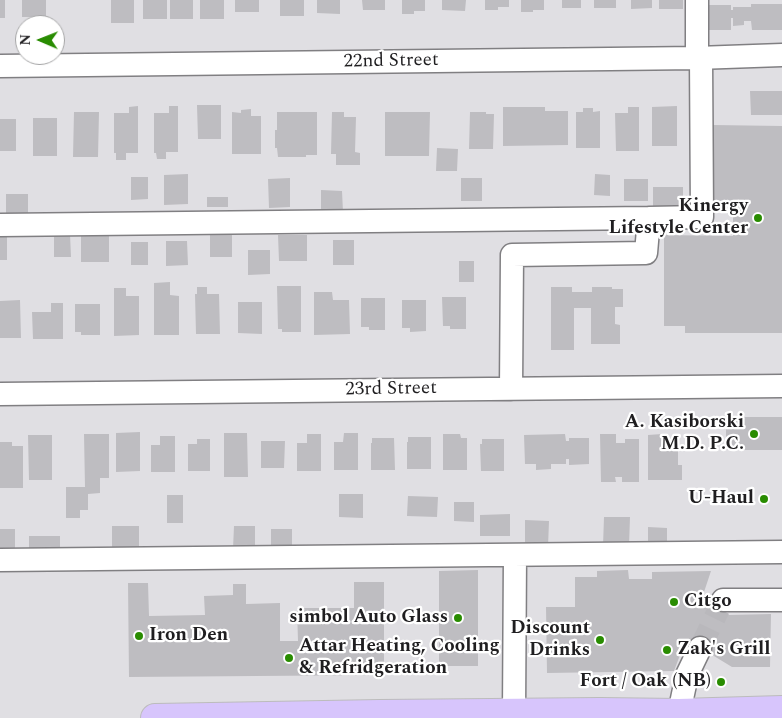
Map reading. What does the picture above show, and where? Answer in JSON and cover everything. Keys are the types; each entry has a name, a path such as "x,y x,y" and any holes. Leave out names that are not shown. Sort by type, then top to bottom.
{"main road":[{"path":"155,718 514,713 668,715 782,710"}],"street":[{"path":"0,226 702,217 698,0"},
{"name":"22nd Street","path":"0,66 782,56"},
{"path":"510,389 512,255 646,253 649,218"},
{"name":"23rd Street","path":"0,394 782,386"},
{"path":"0,560 782,552"},
{"path":"514,713 516,555"},
{"path":"723,598 782,600"},
{"path":"668,715 700,648"}],"building":[{"path":"0,0 5,0 5,18 0,18"},
{"path":"22,0 46,0 46,15 22,15"},
{"path":"111,0 134,0 134,23 111,23"},
{"path":"143,0 167,0 167,19 143,19"},
{"path":"170,0 193,0 193,19 170,19"},
{"path":"200,0 224,0 224,19 200,19"},
{"path":"235,0 259,0 259,12 235,12"},
{"path":"280,0 304,0 304,16 280,16"},
{"path":"317,0 340,0 340,14 317,13"},
{"path":"362,0 385,0 385,10 363,10"},
{"path":"402,0 425,0 425,11 414,11 414,14 402,14"},
{"path":"442,0 466,0 465,11 442,10"},
{"path":"485,0 509,0 509,7 498,7 498,10 485,10"},
{"path":"521,0 544,0 544,10 521,12"},
{"path":"562,0 581,0 581,8 562,8"},
{"path":"594,0 616,0 616,8 594,8"},
{"path":"631,0 652,0 652,8 631,9"},
{"path":"659,0 683,0 683,9 659,9"},
{"path":"751,4 782,4 782,30 752,30 751,21 744,21 744,25 733,26 733,18 731,18 731,30 706,30 706,5 731,5 731,10 733,10 733,7 751,7"},
{"path":"750,91 782,91 782,115 751,115"},
{"path":"197,105 221,105 221,139 198,139"},
{"path":"138,106 138,153 126,153 126,160 116,160 116,153 114,153 114,113 129,113 129,107"},
{"path":"169,106 178,106 178,152 166,152 166,159 157,159 156,153 154,153 154,113 169,113"},
{"path":"677,106 677,146 652,146 652,107"},
{"path":"503,107 545,107 545,111 568,111 568,145 503,146"},
{"path":"628,107 639,107 639,151 616,151 615,113 628,113"},
{"path":"583,108 593,108 593,112 600,111 600,148 576,148 576,112 583,112"},
{"path":"251,109 251,116 261,116 261,154 232,154 232,112 241,113 241,110"},
{"path":"74,112 99,112 98,157 73,157"},
{"path":"277,112 317,112 317,155 278,157 277,148 275,148"},
{"path":"332,112 344,112 344,117 356,117 355,152 360,153 360,165 336,165 336,154 331,154"},
{"path":"385,112 430,112 429,156 385,156"},
{"path":"470,112 494,114 493,149 469,149"},
{"path":"33,118 57,118 57,156 33,156"},
{"path":"0,119 16,119 16,151 0,151"},
{"name":"Kinergy Lifestyle Center","path":"713,125 782,126 782,333 685,333 685,326 664,326 664,235 733,236 733,201 712,201"},
{"path":"437,148 458,149 457,171 436,171"},
{"path":"188,174 188,204 164,205 164,175"},
{"path":"595,174 610,175 610,196 594,195"},
{"path":"131,177 148,177 148,199 131,200"},
{"path":"290,178 290,207 269,208 268,179"},
{"path":"461,178 482,178 482,201 461,201"},
{"path":"624,179 648,179 648,201 624,201"},
{"path":"653,187 683,187 683,209 653,209"},
{"path":"321,190 342,191 343,212 321,212"},
{"path":"6,194 28,194 28,216 6,216"},
{"path":"207,197 228,197 228,207 207,207"},
{"path":"232,232 232,257 210,257 210,233"},
{"path":"70,234 71,257 54,257 54,235"},
{"path":"81,234 109,234 109,262 81,262"},
{"path":"278,235 307,235 307,261 279,261"},
{"path":"0,237 7,237 7,260 0,260"},
{"path":"333,240 354,240 354,265 333,265"},
{"path":"166,241 187,241 188,265 166,266"},
{"path":"131,242 148,242 148,265 131,265"},
{"path":"248,250 270,250 270,274 248,275"},
{"path":"459,261 474,261 474,282 459,282"},
{"path":"170,282 170,295 179,296 179,335 154,335 154,283"},
{"path":"277,286 301,286 301,332 282,332 282,329 278,329"},
{"path":"197,287 207,287 207,294 219,294 220,334 196,334 195,294 197,294"},
{"path":"551,287 572,287 572,292 592,292 592,287 623,289 623,307 615,307 615,324 620,325 620,344 591,344 591,308 574,308 574,350 551,350"},
{"path":"114,288 126,288 126,296 139,296 139,335 114,336"},
{"path":"314,292 332,292 333,300 349,300 350,334 314,335"},
{"path":"442,297 466,297 466,329 450,329 450,326 443,326"},
{"path":"361,298 385,298 385,330 369,330 369,327 361,327"},
{"path":"20,300 21,338 0,338 0,301"},
{"path":"402,300 426,300 426,331 410,332 410,328 402,328"},
{"path":"238,302 262,302 262,334 238,333"},
{"path":"51,303 63,303 63,339 33,339 32,312 51,312"},
{"path":"75,304 100,304 100,335 81,335 81,332 75,332"},
{"name":"A. Kasiborski M.D. P.C.","path":"726,417 782,417 782,450 726,450"},
{"path":"140,432 140,471 116,472 116,433"},
{"path":"224,433 247,433 248,477 224,477"},
{"path":"344,433 358,433 358,470 334,470 334,442 343,442"},
{"path":"84,434 109,434 109,478 100,478 100,493 88,494 88,510 80,510 80,518 66,518 66,487 85,487"},
{"path":"307,434 321,434 321,471 297,471 297,443 307,443"},
{"path":"443,434 460,434 461,438 467,438 467,470 443,470"},
{"path":"565,434 566,441 569,441 569,438 589,438 589,464 569,465 569,459 566,459 566,464 551,464 551,469 536,470 536,464 525,464 524,435"},
{"path":"600,434 616,434 616,443 625,443 625,439 639,439 639,482 622,482 622,477 615,477 616,482 601,482"},
{"path":"662,434 662,441 678,441 678,465 682,465 682,480 648,480 648,435"},
{"path":"28,435 52,435 52,480 29,480"},
{"path":"160,436 175,436 175,472 151,472 151,445 160,445"},
{"path":"408,437 431,437 431,469 407,469"},
{"path":"372,438 394,438 395,470 371,470"},
{"path":"197,439 210,439 210,471 188,471 188,444 197,444"},
{"path":"482,439 504,439 504,471 481,471 480,444 482,444"},
{"path":"261,441 285,441 284,468 261,468"},
{"path":"0,442 12,442 12,446 23,446 23,488 0,488"},
{"path":"339,494 363,494 363,518 339,517"},
{"path":"167,495 183,495 183,523 167,523"},
{"path":"408,496 438,497 437,517 407,516"},
{"path":"454,502 474,502 474,522 454,521"},
{"path":"510,514 510,536 480,536 480,515"},
{"path":"604,517 630,517 629,546 603,546"},
{"path":"525,520 549,521 548,547 525,546"},
{"path":"112,526 139,526 139,554 112,554"},
{"path":"234,526 255,526 255,549 233,549"},
{"path":"648,527 667,528 667,550 648,549"},
{"path":"0,529 15,529 15,549 0,550"},
{"path":"271,529 292,529 292,550 271,550"},
{"path":"29,536 60,536 60,554 29,554"},
{"name":"simbol Auto Glass","path":"478,570 478,666 439,666 439,571"},
{"path":"628,570 629,579 652,579 652,572 711,571 702,598 729,615 771,614 770,667 732,667 686,639 674,671 547,673 546,607 575,607 575,577 597,577 597,571"},
{"path":"354,582 384,582 384,675 129,677 128,583 148,583 149,616 205,615 204,596 233,595 233,584 246,584 246,604 280,603 280,641 298,641 297,608 354,608"}],"tunnel":[{"path":"700,648 719,609"}],"place":[{"name":"Kinergy Lifestyle Center","path":"758,218"},
{"name":"A. Kasiborski M.D. P.C.","path":"754,434"},
{"name":"U-Haul","path":"764,499"},
{"name":"Citgo","path":"674,602"},
{"name":"simbol Auto Glass","path":"458,618"},
{"name":"Iron Den","path":"139,636"},
{"name":"Discount Drinks","path":"600,640"},
{"name":"Zak's Grill","path":"667,650"},
{"name":"Attar Heating, Cooling & Refridgeration","path":"289,658"},
{"name":"Fort / Oak (NB)","path":"721,682"}]}
